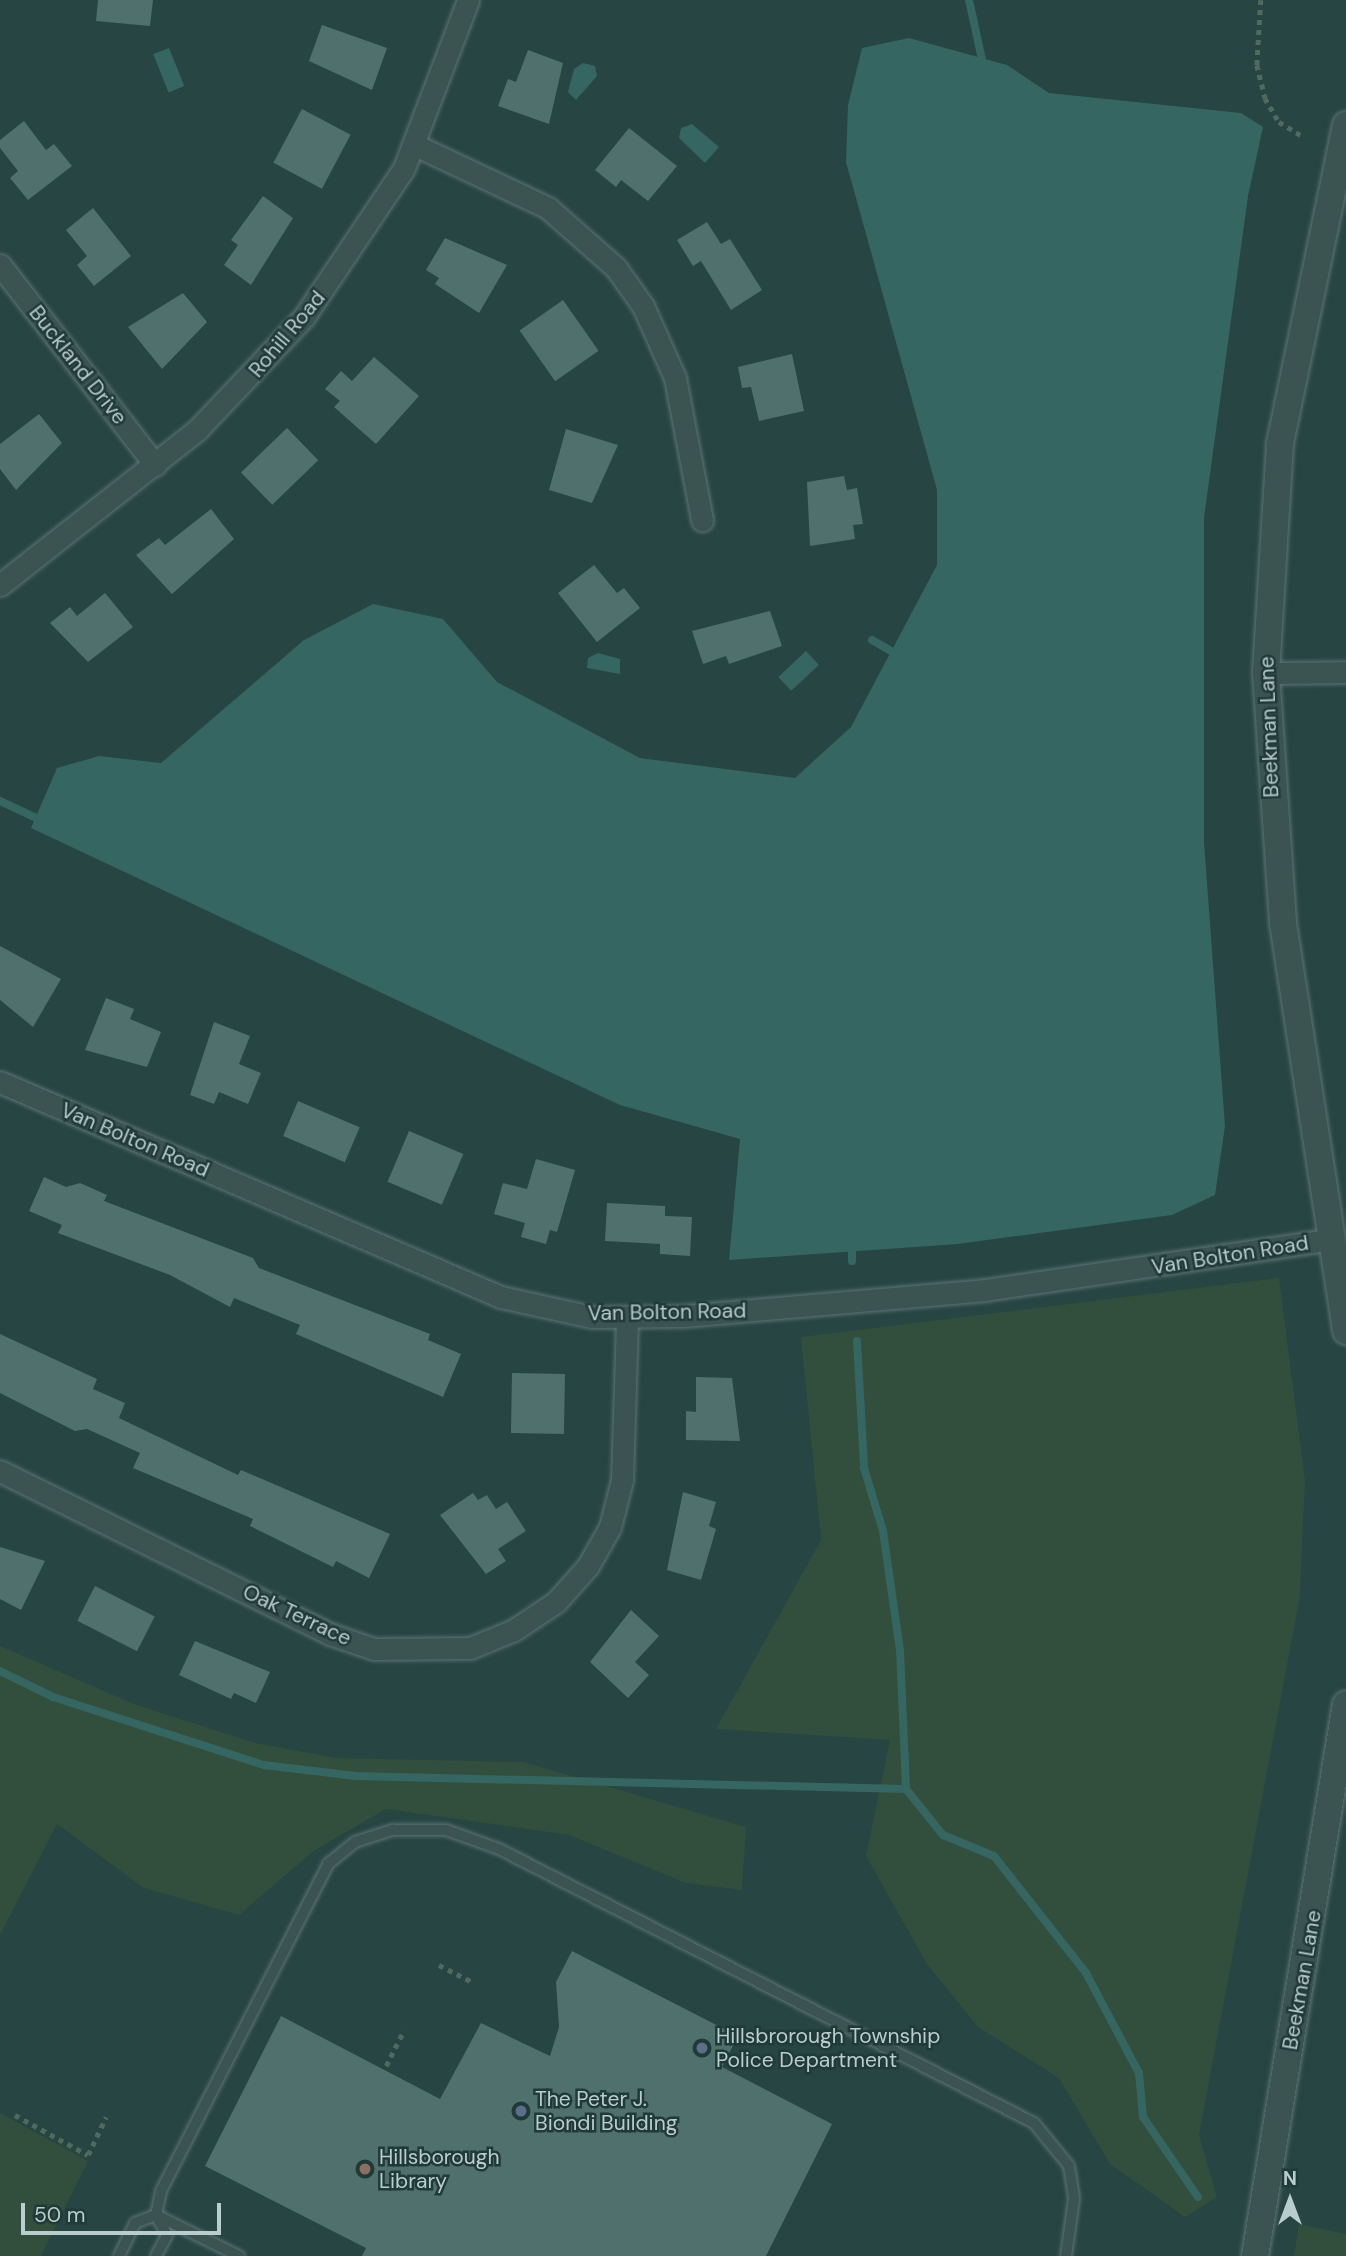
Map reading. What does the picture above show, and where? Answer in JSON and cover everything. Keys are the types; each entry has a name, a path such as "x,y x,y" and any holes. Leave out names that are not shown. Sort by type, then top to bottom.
{"street":[{"name":"Rohill Road","path":"0,585 155,465 251,378 304,317 347,259 415,145 468,0"},
{"name":"Beekman Lane","path":"1346,125 1280,444 1266,673 1283,923 1334,1239 1346,1331"},
{"path":"415,145 548,208 616,268 643,306 675,378 702,520"},
{"name":"Buckland Drive","path":"0,265 155,465"},
{"path":"1266,673 1346,672"},
{"name":"Van Bolton Road","path":"0,1082 502,1297 552,1311 627,1318 984,1290 1334,1239"},
{"name":"Oak Terrace","path":"0,1471 330,1634 374,1649 470,1648 514,1630 556,1602 588,1566 610,1527 622,1480 627,1318"},
{"name":"Beekman Lane","path":"1255,2256 1336,1842 1346,1703"}],"lane":[{"path":"156,2256 167,2235 156,2215 161,2191 328,1864 355,1842 393,1830 446,1830 499,1849 1034,2123 1069,2166 1074,2199 1066,2256"},
{"path":"119,2256 135,2224 156,2215 239,2256"}],"path":[{"path":"1261,0 1256,65 1265,98 1279,122 1302,136"},
{"path":"439,1965 473,1982"},
{"path":"386,2066 404,2030"},
{"path":"15,2115 88,2155 106,2117"}],"green space":[{"path":"1279,1278 1305,1480 1300,1596 1199,2135 1217,2197 1185,2217 1110,2164 1059,2078 978,2027 927,1964 866,1856 890,1740 716,1729 821,1540 801,1337"},
{"path":"0,1646 134,1704 255,1743 337,1758 524,1762 746,1827 742,1890 686,1883 569,1835 386,1809 315,1850 239,1915 144,1888 57,1824 0,1935"},
{"path":"0,2113 88,2161 41,2256 0,2256"},
{"path":"1299,2224 1346,2234 1346,2256 1294,2256"}],"water":[{"path":"909,38 1007,65 1049,93 1241,113 1263,127 1248,196 1204,518 1204,842 1225,1126 1215,1195 1172,1215 958,1244 729,1260 740,1139 620,1105 31,828 57,768 99,756 161,763 304,640 373,604 443,619 497,682 640,758 795,778 851,727 937,565 937,490 846,162 848,105 862,48"},
{"path":"169,48 184,86 169,92 153,54"},
{"path":"583,63 595,66 597,76 576,100 568,92 574,69"},
{"path":"692,124 719,147 705,163 679,138 681,128"},
{"path":"806,651 819,665 791,691 778,677"},
{"path":"598,653 620,659 620,674 587,668 588,658"}],"building":[{"path":"98,0 153,0 150,26 96,21"},
{"path":"322,25 387,48 372,90 309,61"},
{"path":"528,50 563,63 549,124 498,106 508,79 516,82"},
{"path":"302,109 351,135 322,189 273,163"},
{"path":"24,121 46,150 54,144 72,166 28,200 10,178 18,171 0,148 0,140"},
{"path":"629,128 677,166 648,201 621,180 616,187 595,170"},
{"path":"263,196 293,218 251,285 224,265 238,245 231,240"},
{"path":"93,208 131,256 94,286 77,265 87,256 66,230"},
{"path":"707,222 721,244 730,239 762,290 731,310 701,261 693,266 677,240"},
{"path":"445,238 507,265 479,313 435,284 439,278 426,270"},
{"path":"183,293 207,322 162,369 128,327"},
{"path":"563,300 599,351 555,381 520,330"},
{"path":"792,354 804,411 759,421 751,387 742,388 738,367"},
{"path":"374,357 419,396 376,444 334,407 340,401 325,389 341,371 352,381"},
{"path":"39,414 62,443 16,490 0,469 0,444"},
{"path":"287,428 318,460 272,505 241,472"},
{"path":"566,429 618,445 592,503 549,490"},
{"path":"844,476 847,490 857,488 863,524 853,525 855,539 810,546 807,482"},
{"path":"211,509 234,539 172,594 136,555 159,538 165,545"},
{"path":"594,565 617,593 624,588 640,608 597,642 558,593"},
{"path":"105,593 133,627 88,662 50,623 70,607 77,616"},
{"path":"770,611 782,646 729,664 726,656 703,664 692,631"},
{"path":"0,946 61,979 33,1027 0,1000"},
{"path":"106,998 134,1009 130,1019 161,1032 147,1067 85,1050"},
{"path":"214,1022 250,1036 239,1064 261,1073 248,1104 219,1092 214,1104 190,1095"},
{"path":"298,1101 360,1127 345,1162 283,1136"},
{"path":"409,1131 463,1154 442,1205 388,1182"},
{"path":"536,1159 575,1170 557,1232 550,1230 546,1244 521,1237 525,1223 494,1214 503,1183 527,1189"},
{"path":"44,1177 66,1187 80,1183 107,1195 104,1201 253,1258 259,1268 430,1334 428,1340 461,1354 443,1397 296,1334 300,1325 234,1298 230,1307 170,1275 58,1233 62,1225 29,1211"},
{"path":"607,1203 665,1206 665,1216 692,1217 690,1256 660,1254 660,1244 605,1241"},
{"path":"0,1334 97,1379 93,1389 125,1403 119,1418 238,1475 241,1470 390,1534 369,1578 336,1561 333,1567 250,1526 253,1519 133,1468 140,1453 87,1429 75,1431 0,1393"},
{"path":"512,1373 565,1374 564,1434 511,1433"},
{"path":"696,1377 732,1378 740,1441 686,1440 686,1411 696,1412"},
{"path":"683,1492 716,1502 709,1526 716,1529 701,1580 667,1570"},
{"path":"473,1493 478,1500 487,1495 496,1509 507,1502 526,1531 498,1549 506,1561 486,1574 440,1515"},
{"path":"0,1547 45,1561 21,1610 0,1599"},
{"path":"95,1586 155,1616 137,1651 77,1621"},
{"path":"631,1610 659,1636 635,1662 649,1675 628,1698 590,1662"},
{"path":"195,1641 270,1672 256,1703 234,1693 231,1699 179,1675"},
{"name":"The Peter J. Biondi Building","path":"572,1951 738,2036 722,2067 832,2124 766,2256 362,2256 366,2248 205,2166 281,2016 440,2099 481,2023 550,2056 559,2027 556,1982"}],"waterway":[{"path":"969,0 984,69"},
{"path":"872,640 900,656"},
{"path":"0,801 45,822"},
{"path":"852,1243 852,1261"},
{"path":"857,1341 864,1468 883,1531 900,1650 906,1789"},
{"path":"0,1671 53,1697 264,1765 355,1776 906,1789 943,1835 994,1856 1086,1973 1139,2073 1143,2117 1198,2197"}],"place":[{"name":"Hillsbrorough Township Police Department","path":"702,2048"},
{"name":"The Peter J. Biondi Building","path":"521,2111"},
{"name":"Hillsborough Library","path":"365,2169"}]}
